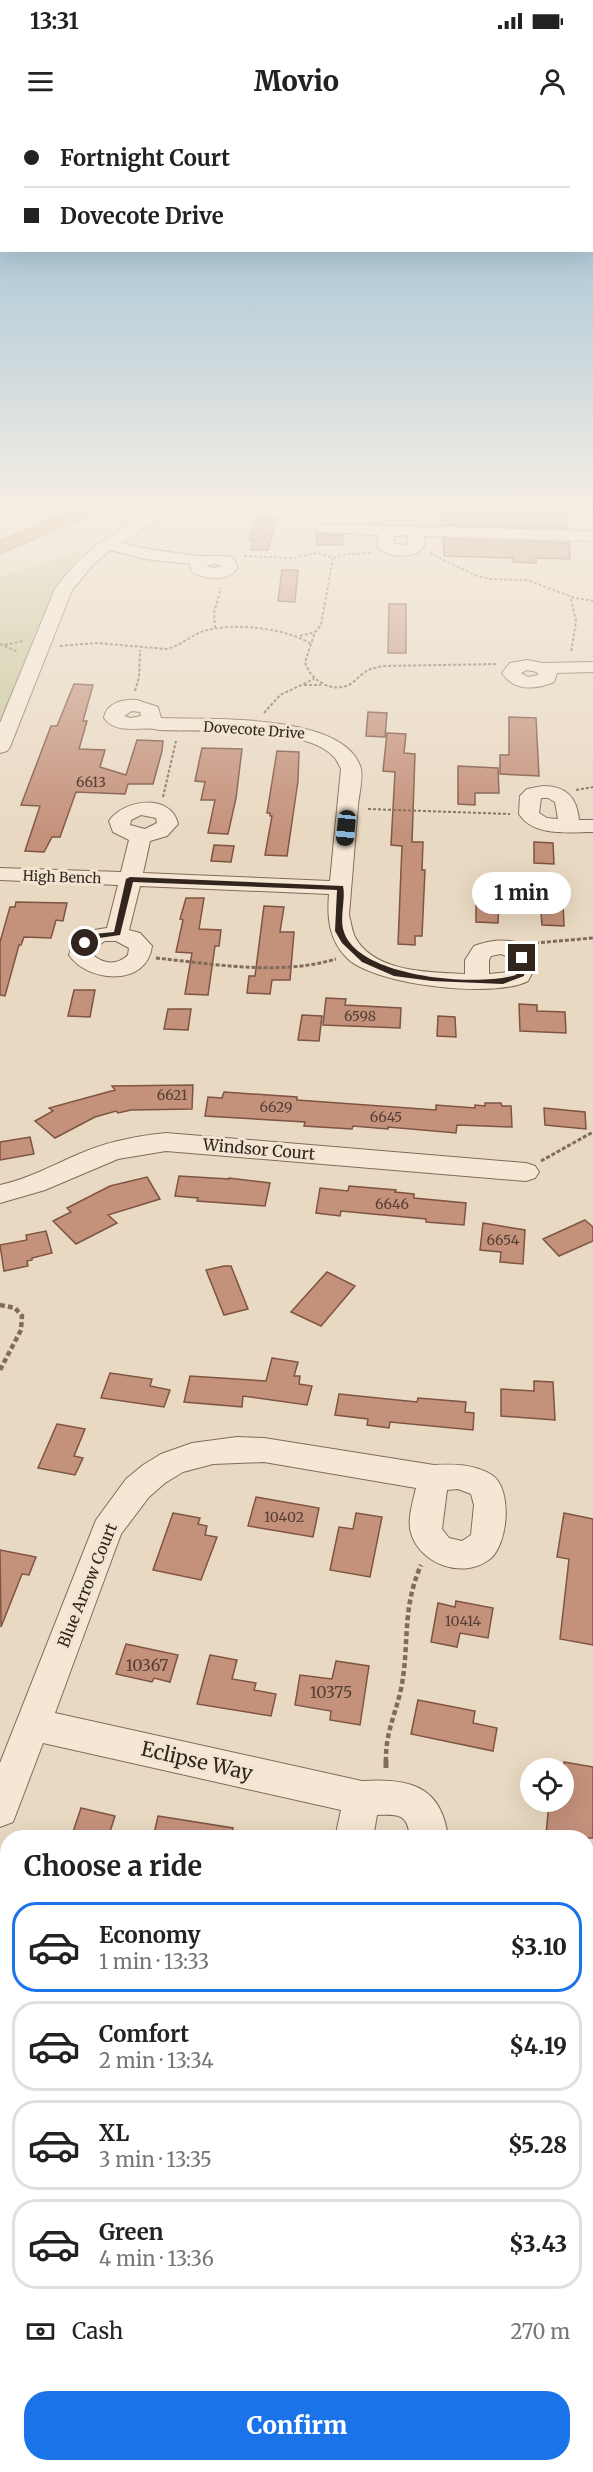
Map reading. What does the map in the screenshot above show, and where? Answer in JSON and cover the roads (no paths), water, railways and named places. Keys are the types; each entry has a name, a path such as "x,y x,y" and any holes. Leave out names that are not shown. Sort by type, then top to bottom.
{"street":[{"path":"0,747 53,616"},
{"path":"516,667 511,673 512,676 519,680 534,682 547,678 548,673 543,668 593,667"},
{"name":"Dovecote Drive","path":"130,706 117,710 114,718 128,724 148,720 175,725 254,728 311,735 339,749 349,761 351,769 340,888 339,931 353,951 364,960 397,974 432,979 477,981"},
{"path":"569,825 566,802 554,793 539,792 530,796 530,818 539,823 569,825 593,826"},
{"path":"117,934 141,835 132,834 120,828 119,821 122,816 137,809 160,811"},
{"name":"High Bench","path":"0,874 340,888"},
{"path":"117,934 138,941 142,951 139,958 132,964 117,969 95,968 83,961 80,955 85,943 97,936 117,934"},
{"path":"489,948 511,948 519,952 522,958 520,976 503,982 477,981 477,960 482,951 489,948"},
{"name":"Windsor Court","path":"0,1194 32,1186 115,1150 140,1144 166,1142 525,1172"},
{"name":"Blue Arrow Court","path":"0,1810 107,1529 121,1506 136,1488 155,1472 193,1455 217,1450 242,1449 264,1450 434,1478 460,1476 482,1485 491,1502 486,1540 479,1549 467,1554 455,1555 441,1552 432,1542 426,1532 434,1478"},
{"name":"Eclipse Way","path":"32,1724 375,1797 404,1799 417,1805 424,1813 429,1830"},
{"path":"358,1830 375,1797"}]}
